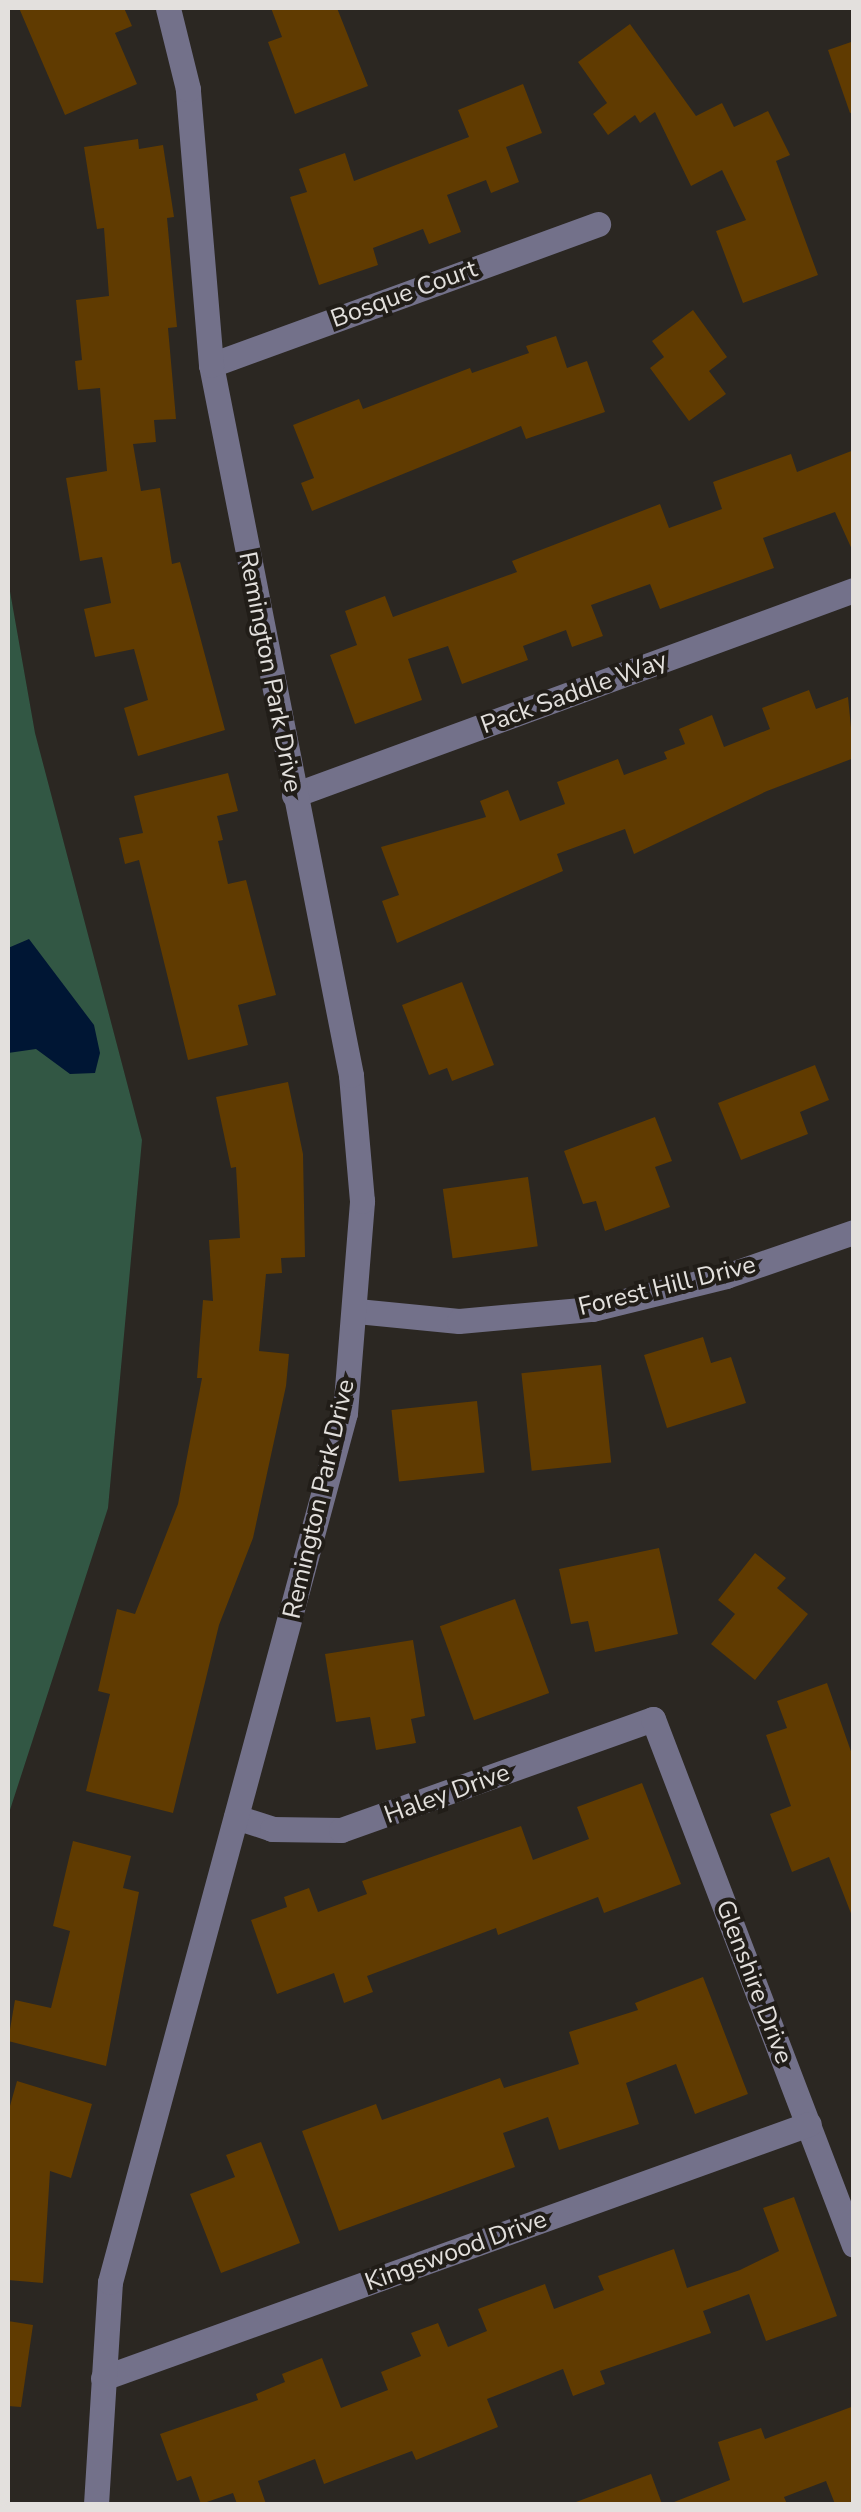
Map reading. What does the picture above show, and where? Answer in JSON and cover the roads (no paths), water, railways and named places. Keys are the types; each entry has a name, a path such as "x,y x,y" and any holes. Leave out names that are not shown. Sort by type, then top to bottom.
{"street":[{"name":"Remington Park Drive","path":"96,2504 110,2282 341,1430 357,1312 362,1201 351,1075 211,365 188,89 168,8"},
{"name":"Bosque Court","path":"211,365 598,224"},
{"name":"Pack Saddle Way","path":"294,795 854,590"},
{"name":"Forest Hill Drive","path":"357,1312 459,1321 592,1308 726,1276 854,1232"},
{"name":"Haley Drive","path":"236,1817 272,1829 341,1830 652,1720"},
{"name":"Glenshire Drive","path":"652,1720 854,2245"},
{"name":"Kingswood Drive","path":"103,2378 809,2124"}],"water":[{"path":"29,939 94,1025 100,1053 95,1073 70,1074 36,1049 8,1053 8,948"}]}
